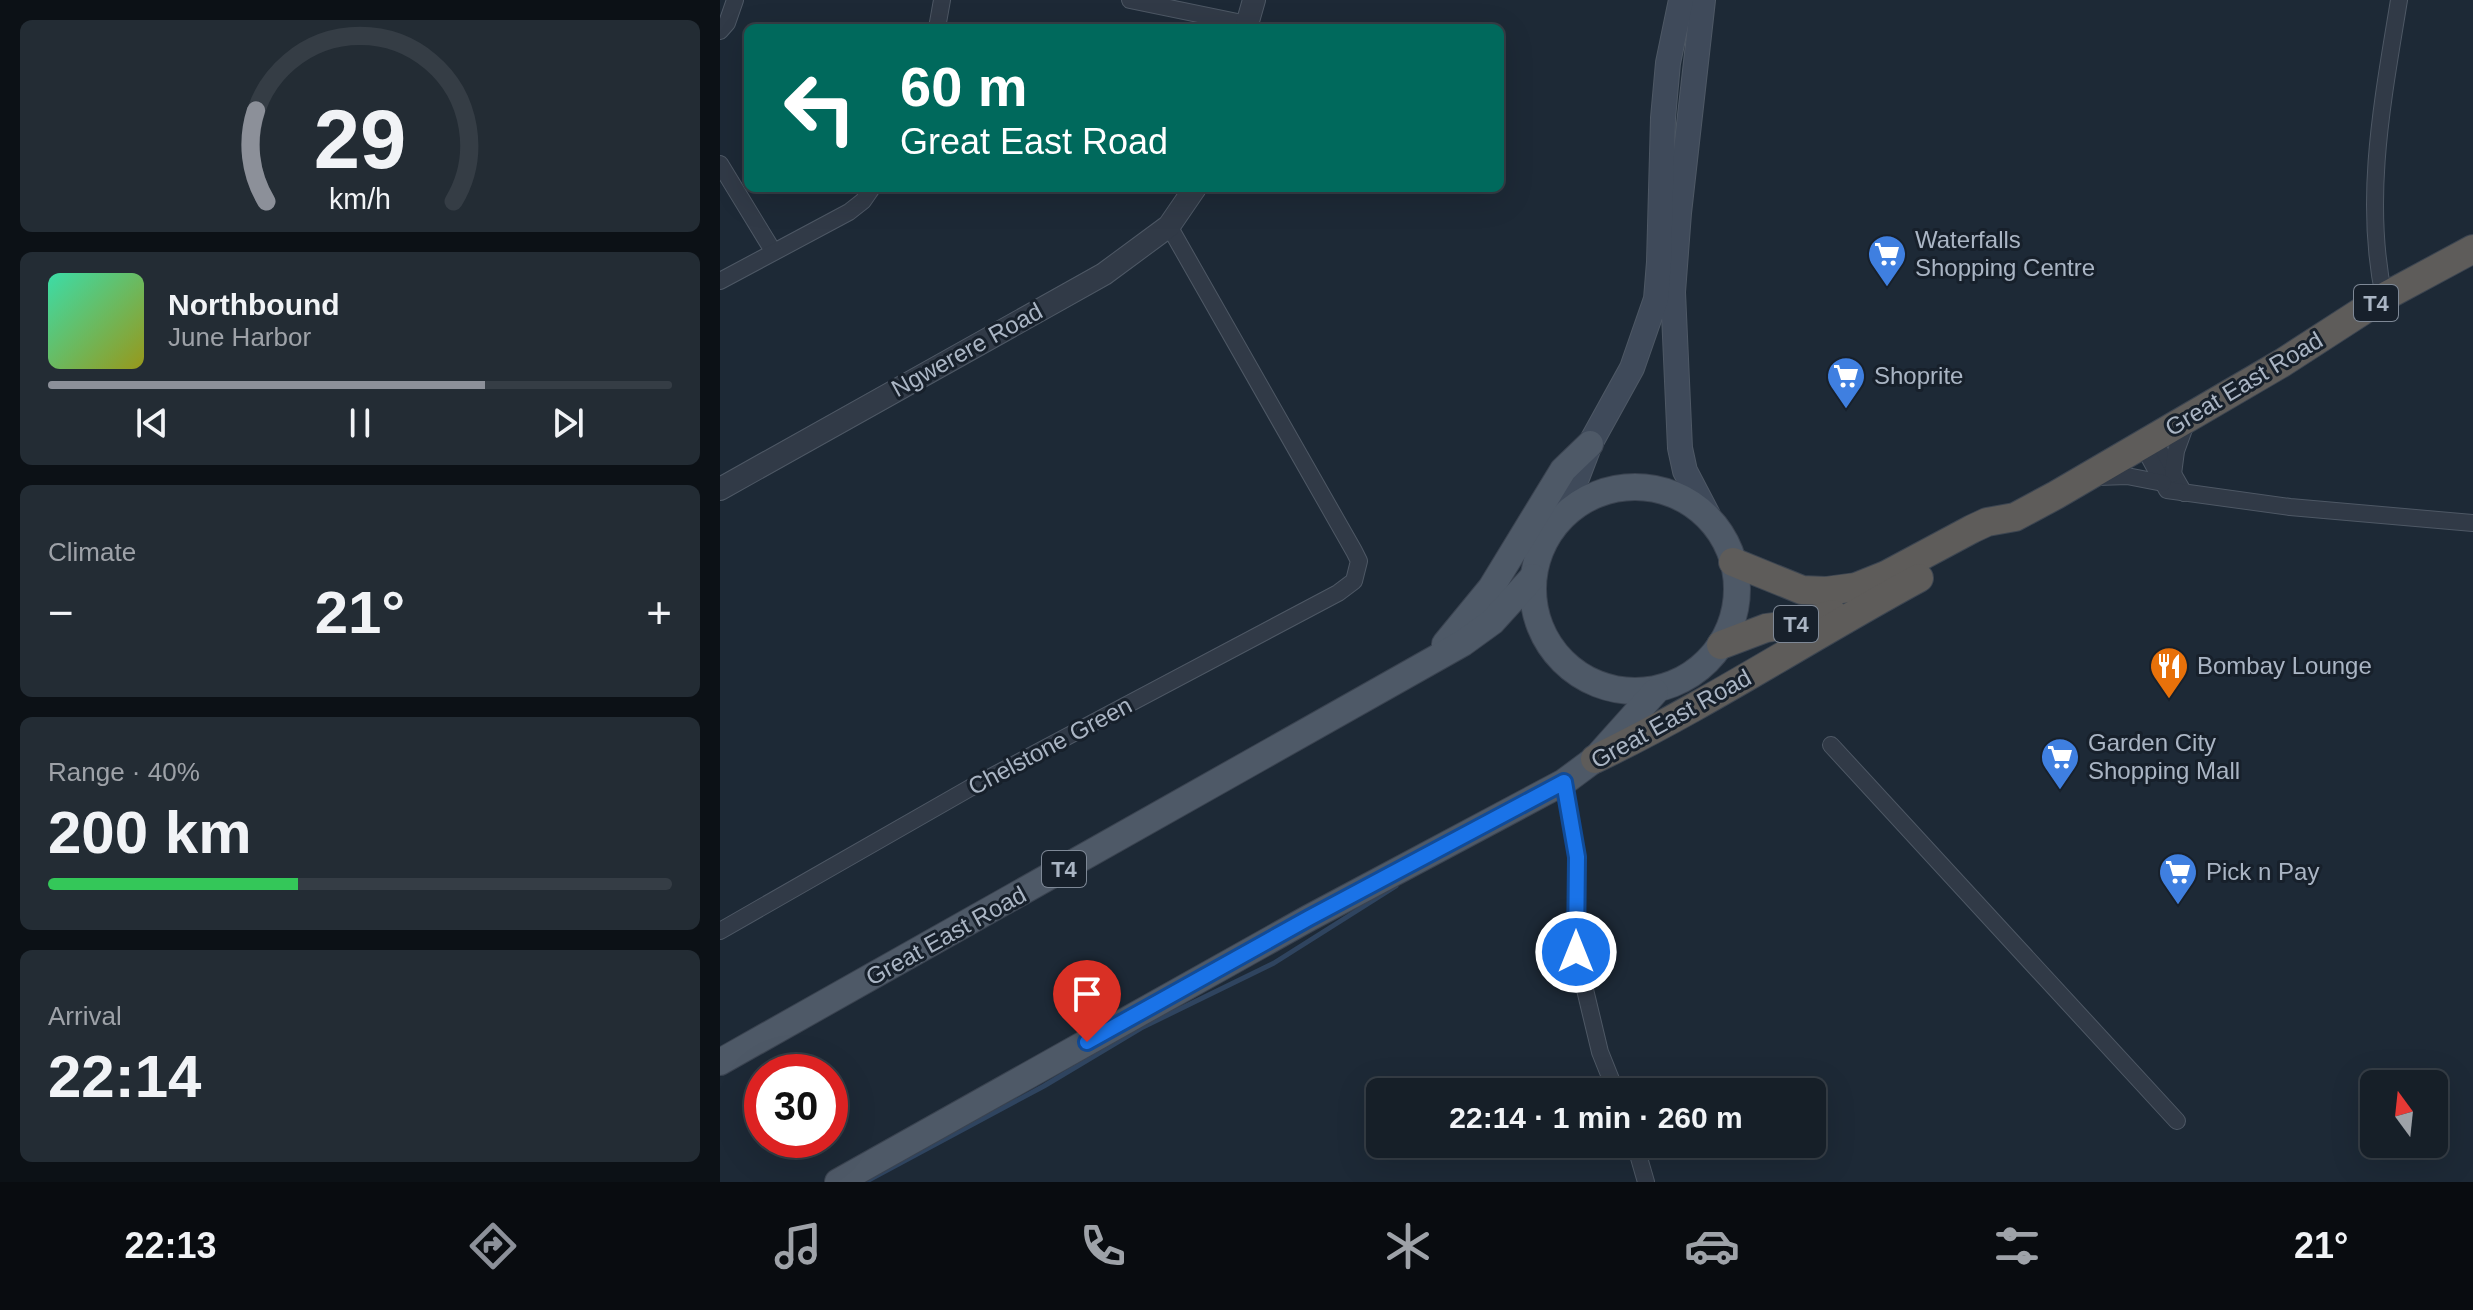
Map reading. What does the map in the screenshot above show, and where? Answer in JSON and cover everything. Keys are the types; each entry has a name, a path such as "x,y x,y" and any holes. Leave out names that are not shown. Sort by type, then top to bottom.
{"highway":[{"name":"Great East Road","path":"1595,759 1713,698 1872,602 1996,536 2015,517 2282,363 2384,297 2473,249"},
{"name":"Great East Road","path":"1733,562 1802,590 1856,587 1886,575 1987,522 2015,517"},
{"name":"Great East Road","path":"1721,645 1766,628 1817,620 1872,602"}],"main road":[{"path":"1562,517 1590,444 1632,368 1656,299 1663,118 1668,63 1681,0"},
{"path":"1703,0 1673,292 1680,448 1685,471 1733,562 1737,605 1721,645 1704,667 1681,683 1655,692 1618,691 1582,677 1555,651 1538,616 1533,577 1538,555 1548,535 1562,517 1588,498 1619,487 1651,487 1682,497 1708,515"},
{"path":"1430,662 1491,588 1563,470 1590,444"},
{"name":"Great East Road","path":"720,1062 1430,662 1492,622 1533,577"},
{"path":"1595,759 1655,692"},
{"name":"Great East Road","path":"838,1182 1309,918 1564,782 1595,759"}],"street":[{"path":"720,31 727,23 735,0"},
{"path":"938,24 942,0"},
{"path":"1130,0 1238,24"},
{"path":"1248,24 1254,0"},
{"path":"2384,297 2376,259 2374,195 2382,105 2399,0"},
{"path":"720,164 773,251"},
{"path":"720,281 849,212 869,192"},
{"name":"Ngwerere Road","path":"720,489 1104,274 1169,226 1192,192"},
{"name":"Chelstone Green","path":"720,931 970,788 1338,593 1354,581 1359,561 1354,551 1169,226"},
{"path":"2168,482 2188,419"},
{"path":"2147,442 2168,482"},
{"path":"2085,478 2127,476 2168,482 2184,493 2290,507 2473,523"},
{"path":"1831,745 2177,1121"},
{"path":"1564,782 1577,857 1576,952 1600,1052 1610,1078"},
{"path":"1639,1158 1646,1182"}],"waterway":[{"path":"865,1182 1044,1086 1141,1028 1274,963 1396,886"}],"place":[{"name":"Waterfalls Shopping Centre","path":"1887,288"},
{"name":"Shoprite","path":"1846,410"},
{"name":"Bombay Lounge","path":"2169,700"},
{"name":"Garden City Shopping Mall","path":"2060,791"},
{"name":"Pick n Pay","path":"2178,906"}],"route":[{"path":"1087,1042 1309,918 1564,782 1577,857 1576,952"}]}
